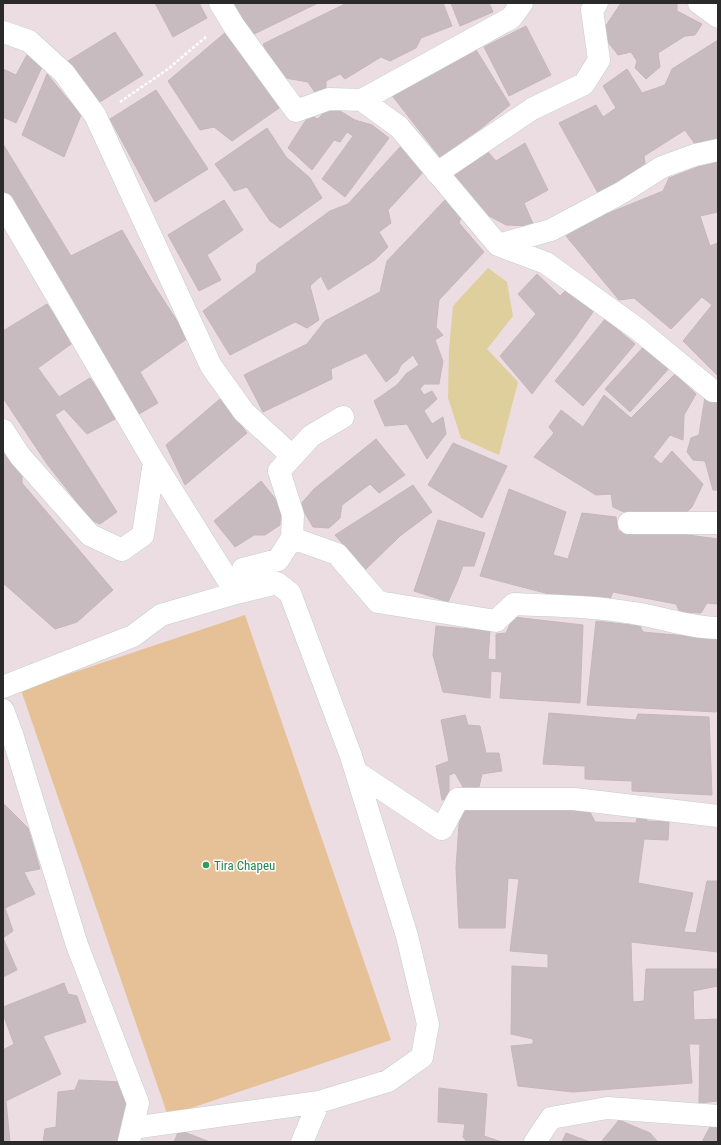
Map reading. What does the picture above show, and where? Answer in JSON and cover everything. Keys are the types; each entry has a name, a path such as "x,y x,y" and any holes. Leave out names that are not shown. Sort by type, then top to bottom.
{"street":[{"path":"224,10 296,111 329,99 362,100 511,18 522,3"},
{"path":"437,173 532,109 584,84 599,60 592,10 597,3"},
{"path":"699,3 718,17"},
{"path":"3,32 29,41 64,73 95,115 212,366 244,412 292,456"},
{"path":"362,100 399,127 498,245 546,263 639,330 713,391 718,391"},
{"path":"498,245 551,230 621,193 662,167 695,155 718,150"},
{"path":"3,204 154,462 236,593"},
{"path":"236,593 243,569 278,560 292,538 293,515 279,471 311,436 343,417"},
{"path":"3,430 20,456 90,535 122,550 142,535 154,462"},
{"path":"629,523 718,523"},
{"path":"292,538 337,554 378,602 496,622 514,604 604,608 652,616 706,628 718,628"},
{"path":"3,687 133,636 161,615 276,583 290,593 356,772 407,936 428,1024 422,1057 388,1081 318,1102 131,1135 138,1103 78,945 3,710"},
{"path":"356,772 442,829 458,799 574,799 718,816"},
{"path":"302,1142 318,1102"},
{"path":"535,1142 551,1118 607,1108 718,1116"}],"path":[{"path":"95,115 116,105 168,69 224,10"}],"shaded area":[{"path":"488,268 507,282 513,316 487,349 518,382 499,455 461,438 448,398 449,349 453,306"},
{"name":"Tira Chapeu","path":"245,615 391,1040 168,1116 21,690"}],"building":[{"path":"155,3 199,3 207,18 173,37"},
{"path":"231,3 318,3 250,36"},
{"path":"347,3 443,3 452,26 421,38 416,48 390,61 381,57 345,79 340,74 326,81 326,90 316,94 308,82 280,77 263,44"},
{"path":"451,3 489,3 493,12 460,26"},
{"path":"621,3 677,3 677,11 702,24 695,35 685,36 658,53 660,67 646,79 635,68 637,61 631,52 618,55 601,33"},
{"path":"526,26 551,75 509,96 484,47"},
{"path":"115,32 143,75 95,105 68,61"},
{"path":"226,32 282,106 232,141 214,127 200,130 168,81"},
{"path":"718,40 718,140 695,144 685,130 644,156 646,169 598,193 559,123 596,105 603,117 616,108 603,86 627,69 642,93 665,85 672,69"},
{"path":"475,48 510,105 480,129 440,157 390,93"},
{"path":"29,51 42,67 16,123 3,117 3,69 16,75"},
{"path":"47,74 81,115 64,157 22,135"},
{"path":"156,90 208,169 155,202 110,119"},
{"path":"330,105 355,120 372,125 389,138 345,197 322,179 353,136 347,132 340,142 334,140 312,170 288,148 309,115 318,119"},
{"path":"267,128 286,157 310,178 322,198 280,228 270,221 247,187 234,191 215,164"},
{"path":"525,143 548,190 524,203 534,226 506,225 467,204 451,173 487,151 496,161"},
{"path":"3,144 71,256 122,230 152,282 188,338 140,372 158,403 139,414 50,278 48,264 3,189"},
{"path":"401,146 426,169 388,210 391,223 379,232 388,247 375,260 328,290 321,276 310,286 319,320 307,328 295,322 230,355 203,311 256,272 257,264 330,211 348,204"},
{"path":"718,162 718,212 700,216 710,246 718,243 718,376 683,341 712,305 702,297 671,329 634,298 619,300 566,236 599,217 663,191 669,178 698,167"},
{"path":"224,200 243,230 207,255 221,280 199,291 168,235"},
{"path":"445,200 462,214 459,223 484,252 439,300 436,327 443,335 435,340 443,361 439,384 424,384 420,389 424,395 432,391 437,399 424,411 432,424 443,417 446,434 427,459 407,424 385,426 374,401 397,385 406,374 419,365 413,355 401,365 397,373 386,382 366,353 331,369 332,379 263,412 244,375 307,344 325,321 380,292 387,261"},
{"path":"537,274 560,296 569,287 595,309 532,394 500,356 536,314 518,294"},
{"path":"47,304 74,342 38,368 59,397 90,378 117,418 87,434 64,409 55,415 117,512 100,524 91,520 47,464 3,398 3,331"},
{"path":"605,319 635,344 583,406 555,381"},
{"path":"646,344 671,366 630,412 605,389"},
{"path":"675,374 696,394 684,415 683,440 670,435 653,457 661,464 672,451 703,484 692,507 682,517 639,519 613,507 611,494 596,495 534,457 554,433 549,427 561,410 583,427 604,395 631,418"},
{"path":"705,397 718,398 718,490 713,490 705,461 693,460 687,452 691,438 699,435"},
{"path":"220,399 247,433 185,485 166,445"},
{"path":"376,439 405,475 379,493 370,484 342,505 340,518 329,528 313,527 300,505 314,489"},
{"path":"453,443 507,466 482,518 428,485"},
{"path":"3,447 22,476 22,483 113,590 77,622 55,629 3,583"},
{"path":"261,481 281,506 280,525 265,535 254,535 235,547 214,521"},
{"path":"413,485 432,512 400,536 365,570 335,535"},
{"path":"509,489 566,512 553,555 568,559 582,513 616,517 618,531 651,530 718,539 718,604 707,603 701,613 680,612 676,604 613,592 610,599 568,599 480,576"},
{"path":"438,520 485,533 474,566 463,566 448,602 414,591"},
{"path":"513,617 583,625 580,703 500,698 502,672 491,671 490,698 443,692 433,655 436,626 490,631 488,659 496,660 496,634 506,633"},
{"path":"596,621 640,626 643,632 718,639 718,709 716,712 587,705"},
{"path":"549,713 636,720 638,714 709,717 712,795 632,791 632,781 585,779 585,766 543,764"},
{"path":"465,715 468,725 480,726 486,753 499,753 502,771 482,774 479,787 463,787 455,773 449,775 449,799 442,800 436,766 449,761 441,720"},
{"path":"3,803 28,828 40,869 24,872 35,894 5,908 13,931 3,938"},
{"path":"552,806 590,812 595,822 636,823 638,814 645,815 647,821 669,822 668,840 644,839 638,883 693,893 684,932 696,933 707,881 718,881 718,952 631,942 633,1002 644,1001 646,969 718,969 718,986 693,991 694,1020 718,1019 718,1101 699,1103 700,1044 689,1044 692,1083 573,1092 518,1086 511,1046 533,1044 533,1039 511,1034 512,966 548,968 548,954 510,951 519,879 508,878 505,928 459,928 456,868 460,810"},
{"path":"3,938 17,970 3,977"},
{"path":"64,983 68,994 77,996 86,1022 43,1036 61,1074 6,1101 10,1142 3,1142 3,1050 14,1044 3,1014 3,1007"},
{"path":"79,1080 122,1082 131,1104 121,1142 43,1142 45,1129 56,1127 58,1092 75,1090"},
{"path":"439,1088 487,1094 484,1136 502,1142 467,1142 463,1137 465,1124 438,1122"},
{"path":"619,1120 650,1133 658,1142 601,1142"},
{"path":"718,1123 718,1142 702,1142 711,1125"},
{"path":"179,1130 210,1142 174,1142"},
{"path":"566,1133 590,1142 562,1142"}],"place":[{"name":"Tira Chapeu","path":"206,865"}]}
